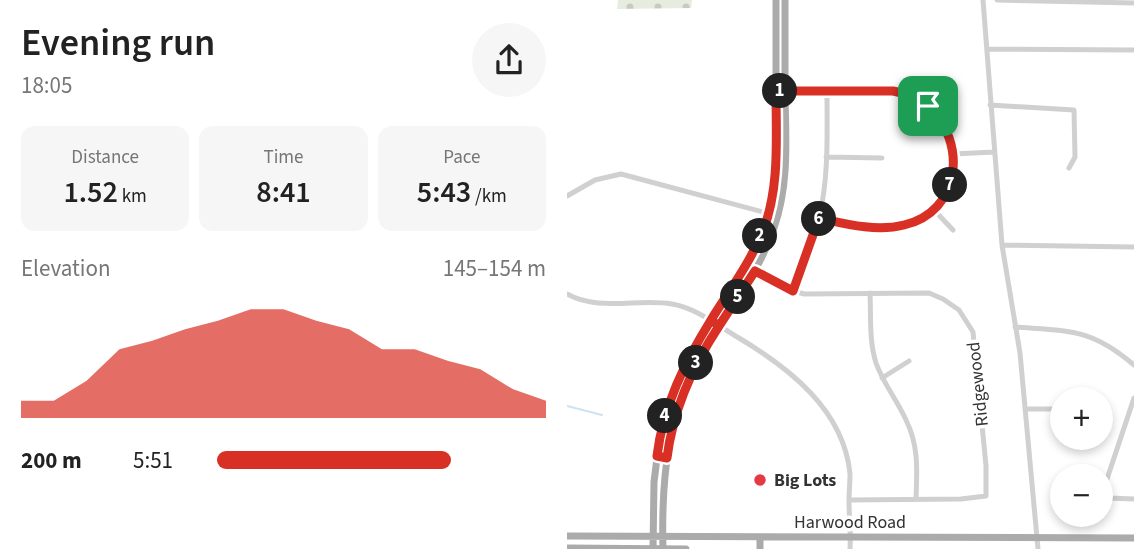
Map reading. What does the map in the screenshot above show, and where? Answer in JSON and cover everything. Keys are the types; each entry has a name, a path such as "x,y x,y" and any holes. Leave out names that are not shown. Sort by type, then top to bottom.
{"main road":[{"path":"653,549 657,456 664,421 679,376 749,258 769,213 776,168 776,0"},
{"path":"663,549 663,497 674,421 694,367 755,271 778,216 786,164 785,0"},
{"path":"679,376 689,380"},
{"path":"657,456 667,458"},
{"name":"Harwood Road","path":"567,536 1134,538"},
{"path":"760,538 760,549"},
{"path":"567,548 686,549"}],"street":[{"path":"982,0 1002,245 1025,409 1038,549"},
{"path":"997,0 1134,3"},
{"path":"987,49 1134,50"},
{"path":"928,106 944,90"},
{"path":"776,91 902,93 928,106 949,132 953,154 950,185 947,194 924,217 902,226 862,227 819,218"},
{"path":"793,291 819,218 826,157 827,92"},
{"path":"990,105 1074,110 1075,157 1069,168"},
{"path":"953,154 994,152"},
{"path":"826,157 882,158"},
{"path":"567,196 595,180 621,174 778,216"},
{"path":"933,209 953,230"},
{"path":"1002,245 1134,247"},
{"name":"Ridgewood","path":"755,271 793,291 811,294 916,292 943,299 959,310 975,340 986,496 849,500"},
{"path":"870,293 874,353 882,378 905,418 915,443 918,469 916,499"},
{"path":"567,294 595,303 673,304 711,320 780,364 797,378 832,422 843,445 850,474 850,549"},
{"path":"1015,327 1091,336 1105,342 1134,365"},
{"path":"882,378 909,361"},
{"path":"1134,398 1104,488 1108,498 1134,499"},
{"path":"1025,409 1050,409"}],"green space":[{"path":"618,0 692,0 691,8 617,9"}],"waterway":[{"path":"567,406 602,415"}],"place":[{"name":"Big Lots","path":"760,480"}],"route":[{"path":"928,106 893,91 776,91 776,168 769,213 749,258 711,320 719,326 694,367 679,403 667,458 657,456 664,421 680,373 711,320 719,326 755,271 793,291 819,218 862,227 902,226 924,217 947,194 952,176 952,143 942,120 928,106"}]}
